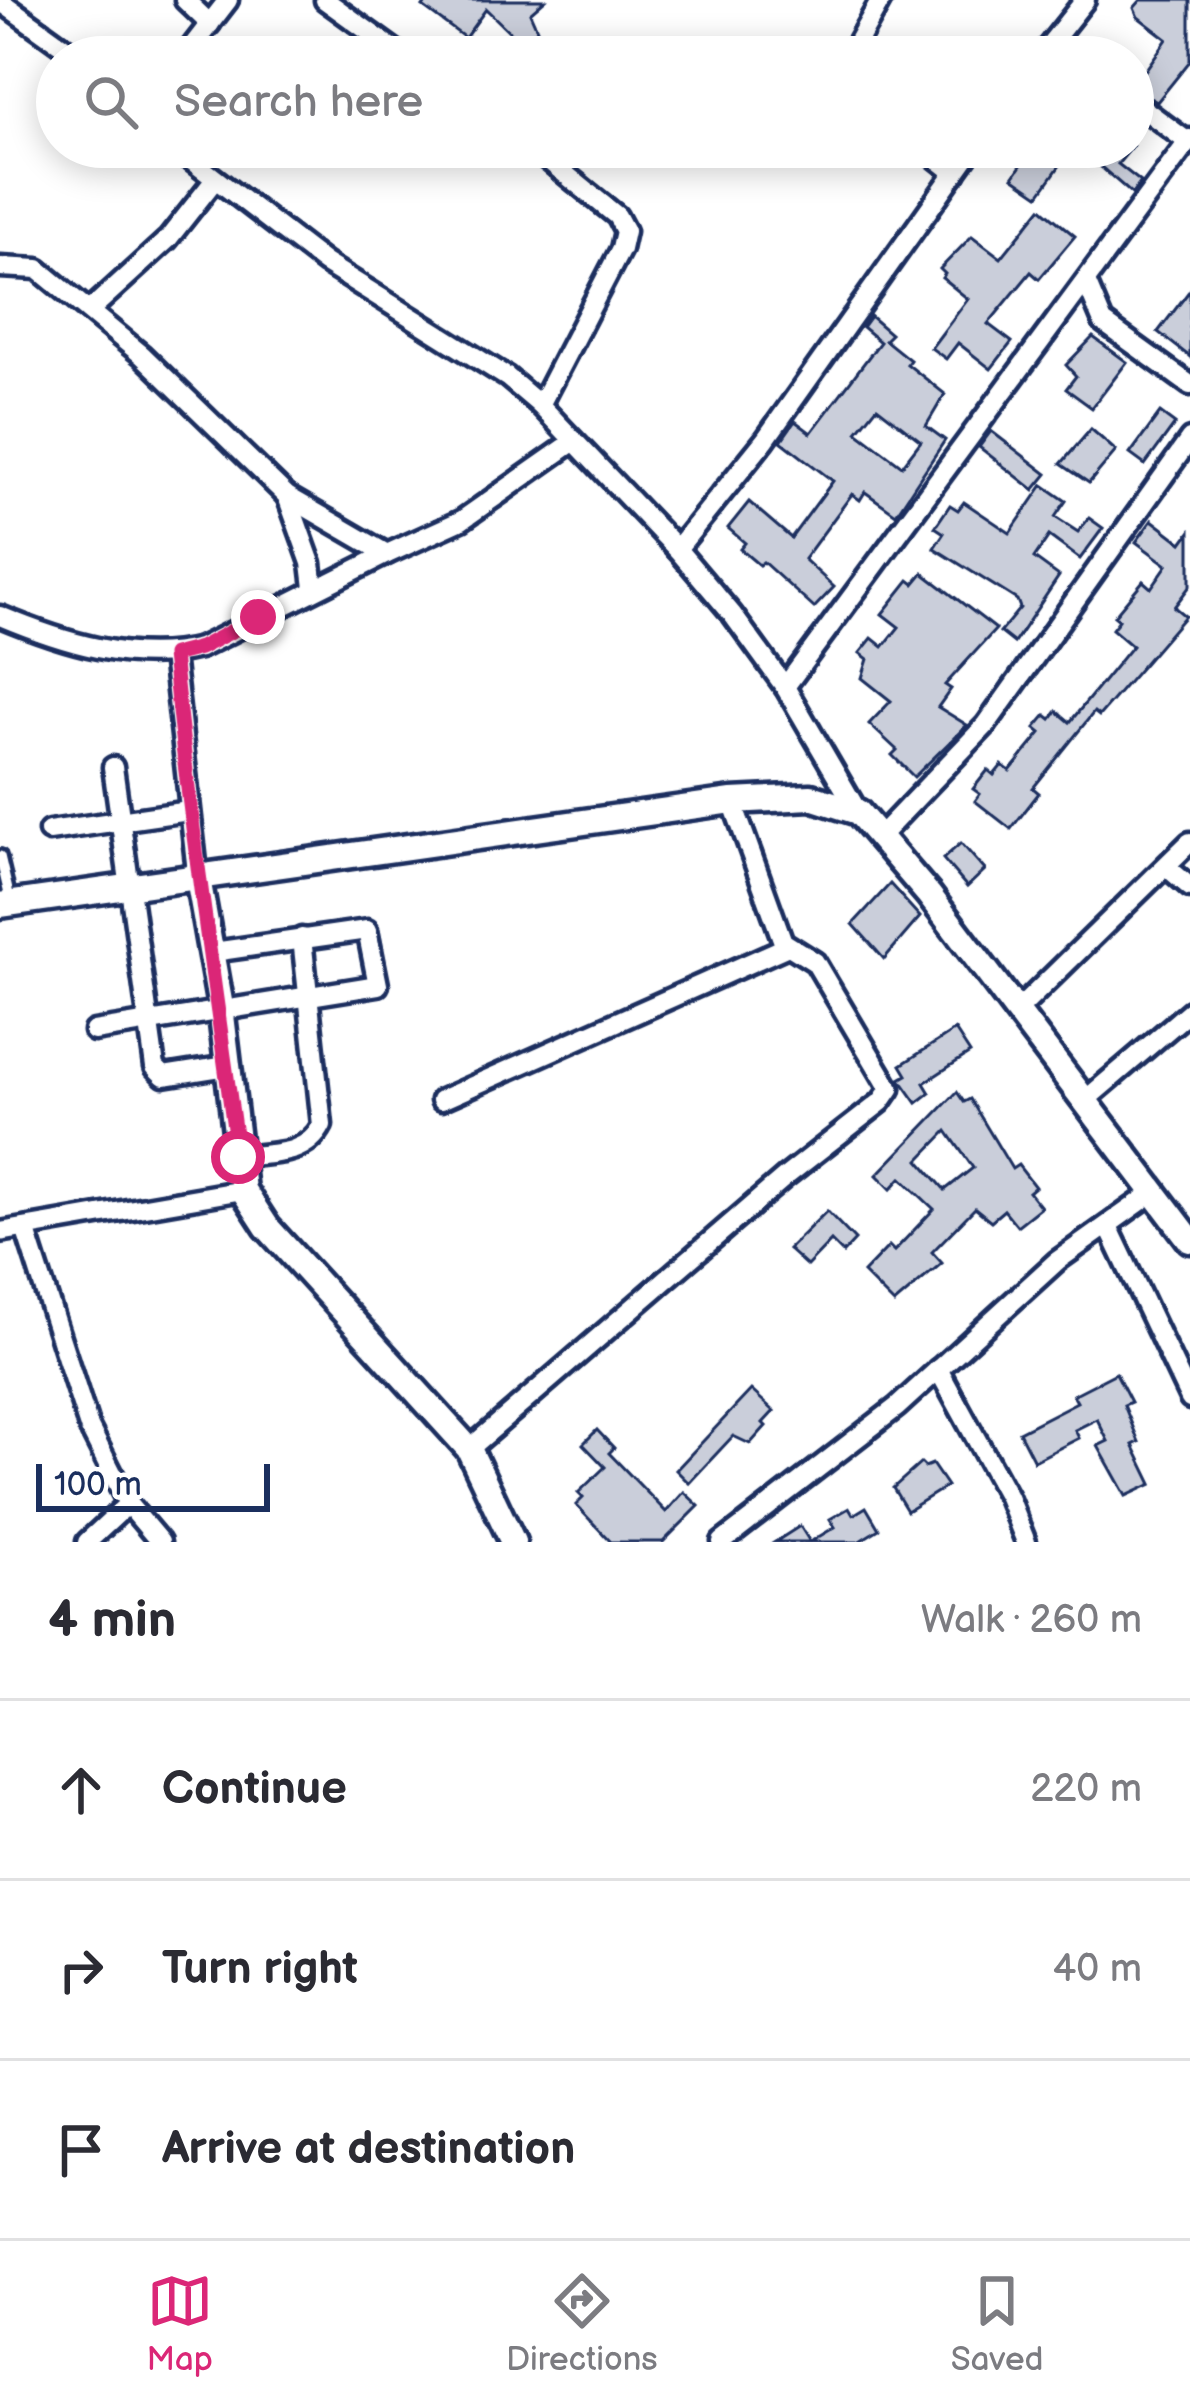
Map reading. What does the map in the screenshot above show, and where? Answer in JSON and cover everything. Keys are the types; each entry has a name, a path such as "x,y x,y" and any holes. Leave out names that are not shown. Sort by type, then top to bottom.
{"street":[{"path":"184,0 210,24"},
{"path":"201,36 228,0"},
{"path":"325,0 375,36"},
{"path":"861,36 881,0"},
{"path":"1056,36 1085,0"},
{"path":"0,1 49,36"},
{"path":"785,687 1061,320 1189,140 1154,115"},
{"path":"197,168 325,263 508,377 677,549 785,687 858,812 1017,1011 1190,1240"},
{"path":"540,405 621,249 625,231 616,216 558,168"},
{"path":"949,168 955,173"},
{"path":"677,549 791,404 958,168"},
{"path":"89,311 168,239 213,182"},
{"path":"0,268 38,269 287,496 387,554"},
{"path":"1087,284 1103,322 1190,386"},
{"path":"1061,320 1103,322"},
{"path":"880,836 986,725 1190,439"},
{"path":"0,616 79,644 173,655 200,648 314,587 462,520 573,442"},
{"path":"287,496 314,587"},
{"path":"173,655 189,811 221,1007 243,1190 267,1228 469,1449 512,1541"},
{"path":"113,767 158,1073 226,1066"},
{"path":"6,904 197,872 732,801 811,797 858,812"},
{"path":"469,1449 770,1190 881,1102 890,1089 815,962 788,946 767,910 732,801"},
{"path":"49,831 189,811"},
{"path":"1017,1011 1190,842"},
{"path":"1168,868 1190,887"},
{"path":"94,1031 378,985 373,937 360,930 213,952"},
{"path":"238,1157 297,1150 309,1144 322,1125 302,938"},
{"path":"441,1100 788,946"},
{"path":"1082,1102 1190,1011"},
{"path":"0,1232 243,1190"},
{"path":"722,1542 938,1369 998,1309 1151,1194"},
{"path":"1108,1226 1190,1399"},
{"path":"25,1228 89,1427 128,1504 160,1542"},
{"path":"938,1369 1008,1497 1026,1542"},
{"path":"87,1542 128,1504"}],"lane":[{"path":"0,856 6,904"}],"building":[{"path":"428,0 545,0 530,13 537,29 532,36 514,36 486,9 462,36 423,7"},
{"path":"1141,0 1190,0 1190,61 1157,102 1154,58 1167,39 1138,17 1134,8"},
{"path":"1019,168 1058,168 1039,195 1013,177"},
{"path":"1102,168 1123,168 1141,182 1132,194"},
{"path":"1041,208 1075,236 1039,279 1031,272 988,324 1012,342 991,369 958,343 946,359 931,348 968,299 942,278 945,274 940,269 972,236 1001,258"},
{"path":"1190,290 1190,357 1158,332"},
{"path":"870,316 891,334 885,340 910,360 907,364 945,394 926,426 945,440 896,514 865,492 860,500 852,494 804,559 834,587 814,608 763,562 759,565 740,549 745,543 728,528 749,502 791,538 833,481 781,441 795,421 811,433 880,342 862,327","holes":["877,407 921,441 902,466 857,432"]},
{"path":"1093,337 1127,362 1092,408 1066,389 1076,376 1066,365"},
{"path":"1160,413 1175,424 1145,465 1130,454"},
{"path":"1091,429 1116,451 1089,483 1061,464"},
{"path":"991,431 1047,474 1034,490 979,447"},
{"path":"1043,485 1066,501 1055,517 1078,532 1089,518 1103,528 1080,559 1049,536 1034,558 1059,576 1014,643 1000,632 1020,608 1017,600 934,548 944,533 935,527 950,505 958,510 964,502 1010,533"},
{"path":"1152,520 1182,543 1190,532 1190,586 1174,607 1185,616 1099,716 1094,712 1033,788 1039,793 1011,829 975,801 980,794 973,789 988,770 994,775 1002,765 1010,771 1041,733 1035,728 1046,715 1051,719 1057,711 1070,722 1132,646 1112,629 1119,620 1114,616 1143,581 1151,588 1167,565 1136,542"},
{"path":"923,573 996,629 945,685 951,689 938,707 967,725 914,777 892,755 897,750 869,724 891,701 862,678 868,659 860,653 872,638 883,647 899,627 882,614 909,580 914,584"},
{"path":"961,843 985,870 967,887 943,859"},
{"path":"890,884 920,917 884,959 853,924"},
{"path":"955,1030 970,1053 924,1083 930,1093 917,1103 900,1079 907,1075 901,1065"},
{"path":"957,1092 964,1102 970,1099 1012,1169 1018,1165 1035,1187 1029,1192 1041,1207 1017,1226 1004,1210 991,1221 975,1208 932,1252 942,1263 894,1304 863,1273 889,1246 894,1251 934,1209 901,1178 891,1189 877,1175","holes":["947,1131 973,1168 945,1190 919,1160"]},
{"path":"827,1211 855,1240 843,1253 831,1241 807,1266 788,1249"},
{"path":"1116,1373 1131,1402 1124,1405 1139,1442 1133,1445 1152,1484 1126,1496 1098,1446 1108,1441 1097,1419 1075,1430 1079,1438 1034,1461 1019,1432 1077,1402 1073,1395"},
{"path":"751,1390 774,1411 763,1423 766,1426 750,1444 733,1436 689,1483 676,1470"},
{"path":"597,1430 614,1448 609,1453 666,1512 684,1492 699,1506 663,1542 611,1542 576,1505 583,1498 578,1493 605,1467 583,1444"},
{"path":"921,1463 925,1467 932,1464 947,1486 907,1511 893,1488"},
{"path":"866,1507 879,1529 858,1542 810,1542 835,1527 830,1519 849,1508 853,1515"},
{"path":"800,1526 810,1542 775,1542"}],"route":[{"path":"238,1157 221,1007 189,811 173,655 200,648 258,617"}]}
